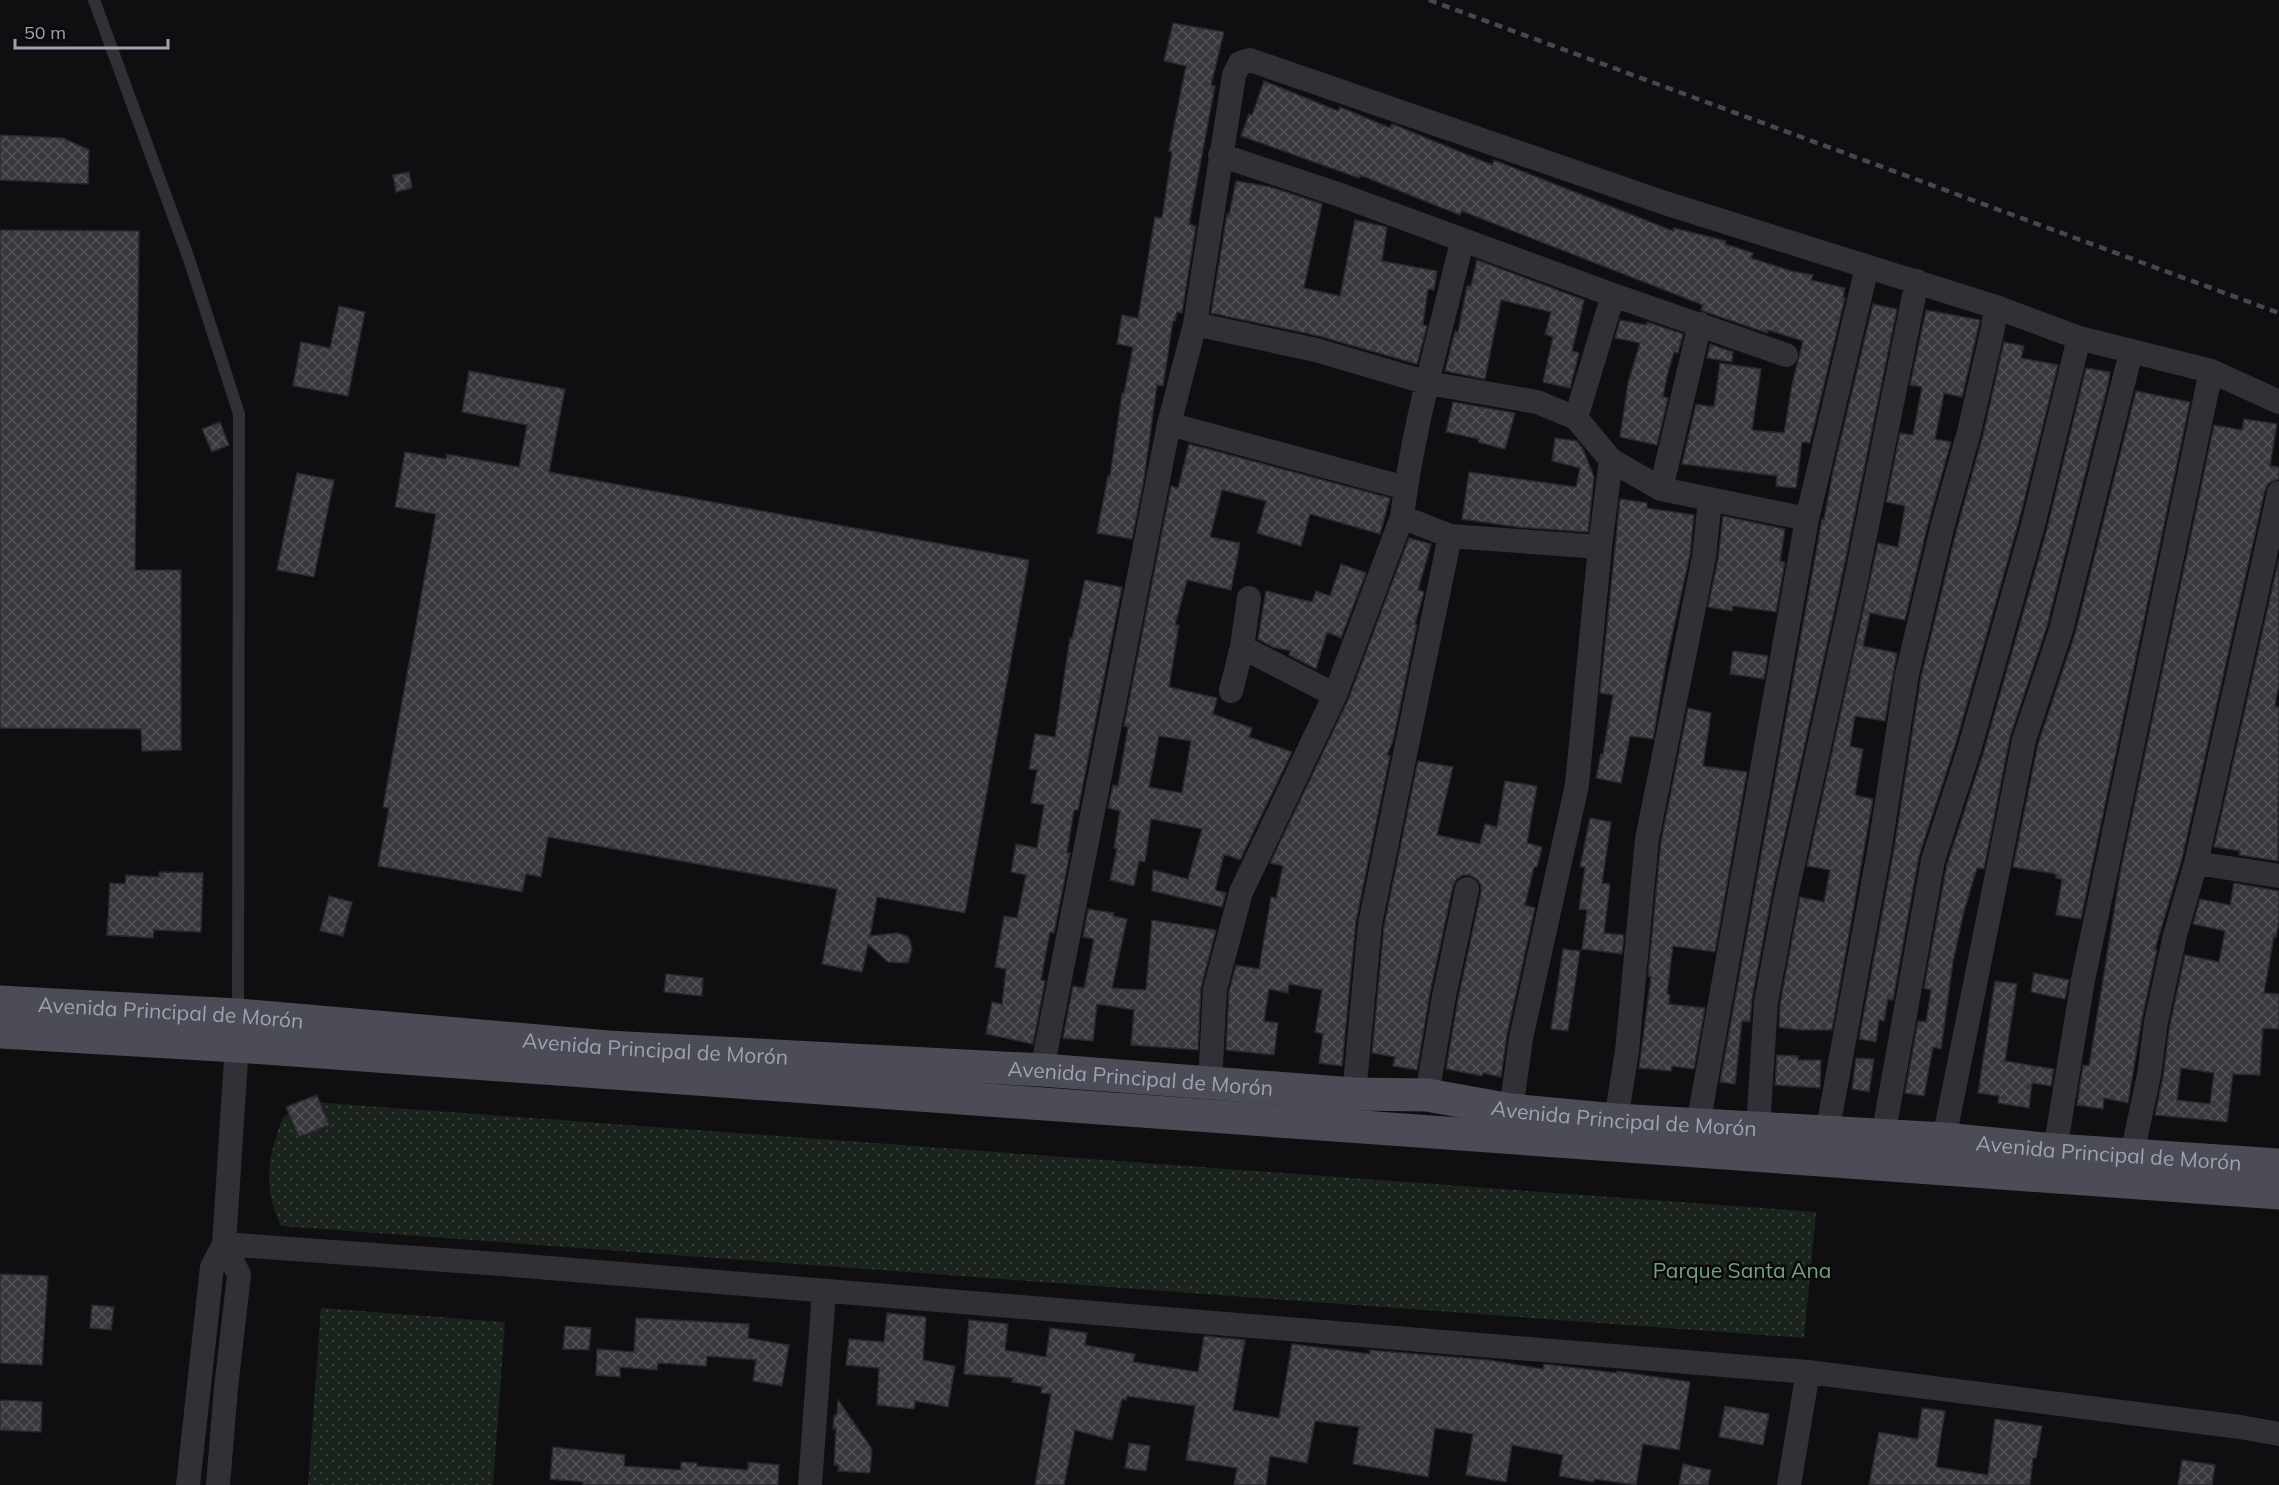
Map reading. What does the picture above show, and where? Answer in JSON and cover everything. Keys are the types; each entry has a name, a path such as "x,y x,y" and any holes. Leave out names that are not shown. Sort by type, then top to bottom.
{"main road":[{"name":"Avenida Principal de Morón","path":"0,1002 238,1030 2279,1193"},
{"name":"Avenida Principal de Morón","path":"0,1032 238,1030 1042,1070 1354,1094 1427,1095 1511,1110 1616,1120 1944,1139 2055,1150 2279,1165"}],"street":[{"path":"1042,1070 1169,424 1195,324 1220,155 1234,75 1240,63 1250,60 1653,199 1917,281 2079,338 2211,371 2279,402"},
{"path":"1220,155 1343,196 1613,295 1786,354"},
{"path":"1210,1083 1215,989 1241,892 1335,695 1402,517 1428,383 1462,241"},
{"path":"1698,1125 1807,519 1867,267"},
{"path":"1758,1128 1766,1002 1784,902 1855,584 1917,281"},
{"path":"1576,417 1613,295"},
{"path":"1827,1132 1880,846 1907,674 1942,528 1970,432 1996,307"},
{"path":"1195,324 1316,350 1428,383 1537,402 1576,417 1611,460 1661,489 1807,519"},
{"path":"1661,489 1700,324"},
{"path":"1883,1136 1933,860 1969,750 2033,525 2079,338"},
{"path":"1944,1139 2024,740 2061,630 2131,352"},
{"path":"2055,1150 2083,980 2211,371"},
{"path":"1169,424 1406,488"},
{"path":"1511,1110 1521,1038 1577,784 1600,547 1611,460"},
{"path":"2132,1154 2149,1076 2156,1022 2175,935 2196,862 2279,494"},
{"path":"1616,1120 1627,1051 1647,839 1704,557 1710,500"},
{"path":"1402,517 1450,536 1600,547"},
{"path":"1354,1094 1370,924 1450,536"},
{"path":"1231,691 1242,647 1249,598"},
{"path":"1242,647 1335,695"},
{"path":"2196,862 2279,876"},
{"path":"1427,1095 1444,996 1467,889"},
{"path":"188,1485 213,1267 224,1244 238,1030"},
{"path":"224,1244 513,1265 1808,1372 2240,1427 2279,1434"},
{"path":"218,1485 226,1388 240,1275 224,1244"},
{"path":"810,1485 824,1291"},
{"path":"1789,1485 1808,1372"}],"lane":[{"path":"94,0 189,259 239,414 238,1030"}],"green space":[{"name":"Parque Santa Ana","path":"313,1102 1816,1212 1804,1338 281,1226 269,1184 274,1145 283,1117"},
{"path":"321,1308 505,1322 493,1485 308,1485"}],"building":[{"path":"1173,23 1224,32 1211,85 1215,86 1189,224 1196,226 1182,313 1177,312 1175,321 1173,321 1163,386 1157,385 1144,479 1132,539 1097,533 1108,476 1110,476 1122,393 1124,393 1133,347 1117,344 1122,315 1138,318 1155,217 1162,218 1172,152 1169,151 1186,66 1164,61"},
{"path":"1264,81 1338,111 1340,107 1390,128 1392,124 1395,125 1492,165 1494,160 1673,231 1674,228 1726,241 1725,244 1753,253 1751,258 1791,271 1813,275 1811,280 1845,288 1843,297 1845,298 1810,443 1802,442 1796,488 1776,486 1777,476 1682,464 1696,404 1714,407 1720,363 1761,369 1752,430 1784,433 1792,385 1803,341 1768,330 1767,333 1709,313 1701,310 1703,305 1462,211 1460,215 1360,175 1359,178 1241,136 1249,114 1252,115"},
{"path":"0,135 63,138 89,150 88,184 0,180"},
{"path":"409,172 412,188 396,192 393,175"},
{"path":"1236,181 1271,187 1322,204 1304,288 1340,296 1355,220 1387,227 1382,261 1437,271 1434,290 1428,289 1423,325 1427,326 1417,364 1319,336 1211,313 1227,214 1229,215"},
{"path":"0,230 139,231 135,570 181,570 181,750 142,751 141,729 0,728"},
{"path":"1477,260 1584,300 1572,351 1579,353 1570,388 1543,382 1553,337 1545,334 1551,312 1501,300 1485,379 1445,371 1455,331 1458,332 1467,286 1471,286"},
{"path":"1873,304 1897,309 1841,581 1773,888 1752,999 1750,1022 1742,1021 1735,1084 1720,1082 1822,519 1824,519 1833,471"},
{"path":"339,306 365,312 348,396 293,386 301,342 330,348"},
{"path":"1926,310 1980,320 1979,325 1962,397 1944,393 1935,439 1951,442 1905,620 1870,613 1863,646 1897,653 1885,721 1855,716 1850,746 1863,749 1855,795 1873,799 1832,1030 1799,1030 1779,1027 1780,1004 1800,897 1824,902 1830,870 1807,866 1878,543 1898,547 1905,506 1886,502 1900,433 1913,435 1922,387 1910,385"},
{"path":"1620,320 1646,325 1647,322 1683,334 1678,353 1674,352 1667,376 1663,397 1668,398 1657,445 1620,437 1628,383 1640,343 1615,338"},
{"path":"2004,342 2024,346 2021,358 2058,365 2019,521 1955,746 1919,856 1893,1000 1888,999 1884,1021 1879,1020 1876,1042 1859,1039 1894,849 1921,677 1956,532 1983,435"},
{"path":"1710,344 1733,352 1732,362 1707,358"},
{"path":"2086,368 2110,372 2108,384 2047,626 2010,737 1984,869 1977,868 1964,911 1953,962 1941,1049 1933,1047 1924,1096 1905,1093 1918,1021 1926,1022 1931,990 1924,988 1947,864 1983,754 2047,529"},
{"path":"469,371 565,389 549,472 1029,560 965,913 877,897 870,936 897,933 907,936 912,950 908,963 888,962 868,944 862,972 822,964 837,889 548,837 541,877 526,874 522,892 378,866 389,808 383,807 436,514 395,507 405,452 446,459 447,454 519,467 527,425 462,412"},
{"path":"2136,391 2190,402 2081,919 2056,915 2062,879 2056,878 2056,874 2013,867 2038,744 2075,634"},
{"path":"1453,402 1515,413 1505,449 1478,442 1479,439 1446,432"},
{"path":"2244,419 2277,424 2270,466 2279,467 2279,479 2269,483 2265,490 2182,859 2155,949 2157,950 2142,1019 2128,1103 2104,1098 2103,1109 2077,1105 2083,1065 2089,1066 2121,868 2214,425 2242,430"},
{"path":"220,422 229,445 212,452 202,429"},
{"path":"1555,438 1577,441 1583,449 1594,477 1588,532 1517,527 1462,519 1469,472 1576,487 1580,468 1552,461"},
{"path":"1189,444 1390,498 1380,534 1310,514 1301,546 1257,533 1266,501 1222,490 1210,537 1240,543 1231,590 1187,580 1175,625 1179,625 1169,687 1217,698 1213,714 1252,728 1249,737 1292,752 1240,860 1224,854 1215,890 1226,893 1222,907 1152,891 1153,870 1188,879 1202,829 1151,819 1145,862 1139,861 1134,886 1110,880 1117,849 1114,848 1120,811 1108,808 1113,785 1118,786 1128,727 1124,726 1171,486 1178,488","holes":["1159,736 1191,741 1182,793 1149,787"]},
{"path":"297,473 334,480 314,577 277,570"},
{"path":"1620,499 1647,503 1647,508 1694,515 1690,555 1666,663 1653,739 1630,736 1621,783 1596,778 1601,754 1603,754 1613,695 1600,693"},
{"path":"1723,516 1785,529 1780,561 1785,562 1776,612 1733,606 1732,611 1708,607 1718,559"},
{"path":"1409,538 1431,544 1418,590 1424,592 1415,624 1417,625 1393,741 1387,755 1390,756 1356,921 1342,1066 1319,1063 1323,1034 1315,1032 1322,990 1289,984 1288,993 1269,989 1264,1021 1278,1023 1274,1055 1226,1050 1229,991 1236,965 1259,969 1271,897 1276,898 1283,866 1270,863 1348,700"},
{"path":"2279,558 2279,684 2275,706 2279,707 2278,861 2239,855 2240,851 2214,847"},
{"path":"1341,564 1366,573 1341,638 1327,632 1316,669 1289,655 1291,651 1273,647 1258,639 1266,591 1312,602 1316,591 1330,596"},
{"path":"1085,580 1122,587 1078,810 1074,810 1067,853 1070,853 1054,933 1050,932 1041,980 1045,981 1033,1044 986,1034 992,1002 1002,1004 1006,969 995,967 1004,916 1017,918 1026,875 1011,872 1016,844 1037,848 1044,805 1031,803 1037,770 1029,769 1035,734 1055,737 1070,638 1072,639"},
{"path":"1733,651 1768,656 1764,679 1730,674"},
{"path":"1688,708 1711,713 1703,766 1747,772 1715,952 1673,946 1667,994 1670,995 1669,1004 1705,1008 1694,1069 1672,1066 1671,1071 1639,1068 1651,977 1648,976 1661,841"},
{"path":"1418,761 1453,767 1437,835 1480,844 1485,824 1497,827 1505,781 1537,786 1527,843 1542,847 1537,867 1534,867 1525,905 1535,908 1507,1035 1501,1077 1446,1069 1458,999 1481,892 1481,885 1477,879 1469,875 1463,875 1457,879 1453,886 1430,993 1417,1070 1393,1066 1395,1057 1372,1053 1384,926"},
{"path":"1590,818 1611,822 1602,883 1610,884 1604,933 1624,935 1622,954 1582,949 1587,910 1579,909 1585,867 1580,867"},
{"path":"159,872 203,873 201,932 154,930 153,938 107,935 110,883 125,884 126,875 159,877"},
{"path":"2234,883 2279,891 2279,922 2276,937 2274,936 2264,993 2279,994 2279,1029 2263,1028 2260,1075 2233,1074 2227,1122 2155,1115 2170,1024 2185,955 2219,962 2225,931 2193,924 2200,899 2230,905","holes":["2181,1068 2214,1073 2210,1104 2177,1100"]},
{"path":"329,896 352,902 343,936 320,931"},
{"path":"1088,909 1114,913 1113,916 1127,919 1112,988 1146,990 1152,920 1216,930 1201,988 1198,1050 1131,1045 1134,1010 1097,1004 1093,1041 1063,1038 1073,986 1084,988 1094,939 1083,937"},
{"path":"1563,949 1580,951 1568,1031 1551,1029"},
{"path":"2034,973 2069,980 2065,999 2031,992"},
{"path":"666,974 703,978 702,996 664,992"},
{"path":"1995,981 2017,984 2005,1061 2054,1069 2051,1086 2032,1083 2029,1108 1998,1103 1999,1096 1978,1093"},
{"path":"1777,1055 1798,1056 1798,1060 1821,1060 1820,1088 1775,1085"},
{"path":"1856,1058 1874,1059 1869,1092 1852,1089"},
{"path":"317,1095 329,1125 299,1137 286,1107"},
{"path":"0,1274 48,1276 42,1365 0,1363"},
{"path":"92,1305 114,1307 111,1330 90,1328"},
{"path":"887,1313 926,1317 923,1360 955,1366 948,1407 915,1401 914,1409 877,1405 879,1368 846,1365 849,1339 884,1342"},
{"path":"636,1318 749,1324 748,1338 789,1345 782,1386 753,1381 756,1360 707,1356 706,1366 658,1363 657,1370 620,1367 620,1377 596,1375 597,1349 634,1352"},
{"path":"969,1320 1008,1324 1005,1350 1046,1357 1050,1328 1087,1333 1085,1345 1135,1354 1133,1362 1198,1372 1204,1336 1245,1340 1233,1410 1279,1418 1292,1344 1370,1354 1370,1350 1488,1360 1543,1369 1544,1364 1617,1373 1617,1371 1690,1382 1679,1450 1643,1444 1636,1485 1594,1479 1594,1482 1559,1476 1563,1455 1512,1445 1506,1482 1466,1475 1473,1434 1435,1428 1428,1477 1353,1464 1359,1427 1315,1421 1307,1463 1270,1456 1266,1485 1234,1485 1237,1468 1186,1460 1195,1406 1127,1396 1126,1400 1122,1399 1112,1440 1075,1430 1064,1485 1035,1485 1051,1394 1041,1393 1042,1387 1012,1382 1013,1378 964,1374"},
{"path":"565,1326 591,1328 589,1350 563,1349"},
{"path":"0,1400 42,1402 41,1432 0,1430"},
{"path":"838,1400 872,1449 870,1473 838,1471 839,1465 834,1465 836,1429 833,1429"},
{"path":"1725,1406 1769,1414 1763,1445 1719,1437"},
{"path":"1922,1408 1945,1411 1936,1467 1988,1475 1995,1419 2042,1426 2036,1458 2033,1458 2030,1485 1869,1485 1879,1432 1918,1439"},
{"path":"1129,1443 1150,1446 1146,1471 1125,1468"},
{"path":"553,1447 625,1455 624,1466 681,1470 681,1462 697,1463 697,1466 748,1470 748,1462 779,1465 778,1485 583,1485 583,1482 550,1479"},
{"path":"2182,1460 2215,1465 2212,1485 2178,1485"},
{"path":"1683,1464 1711,1470 1708,1485 1679,1485"}],"railway":[{"path":"1429,0 2279,313"}]}
